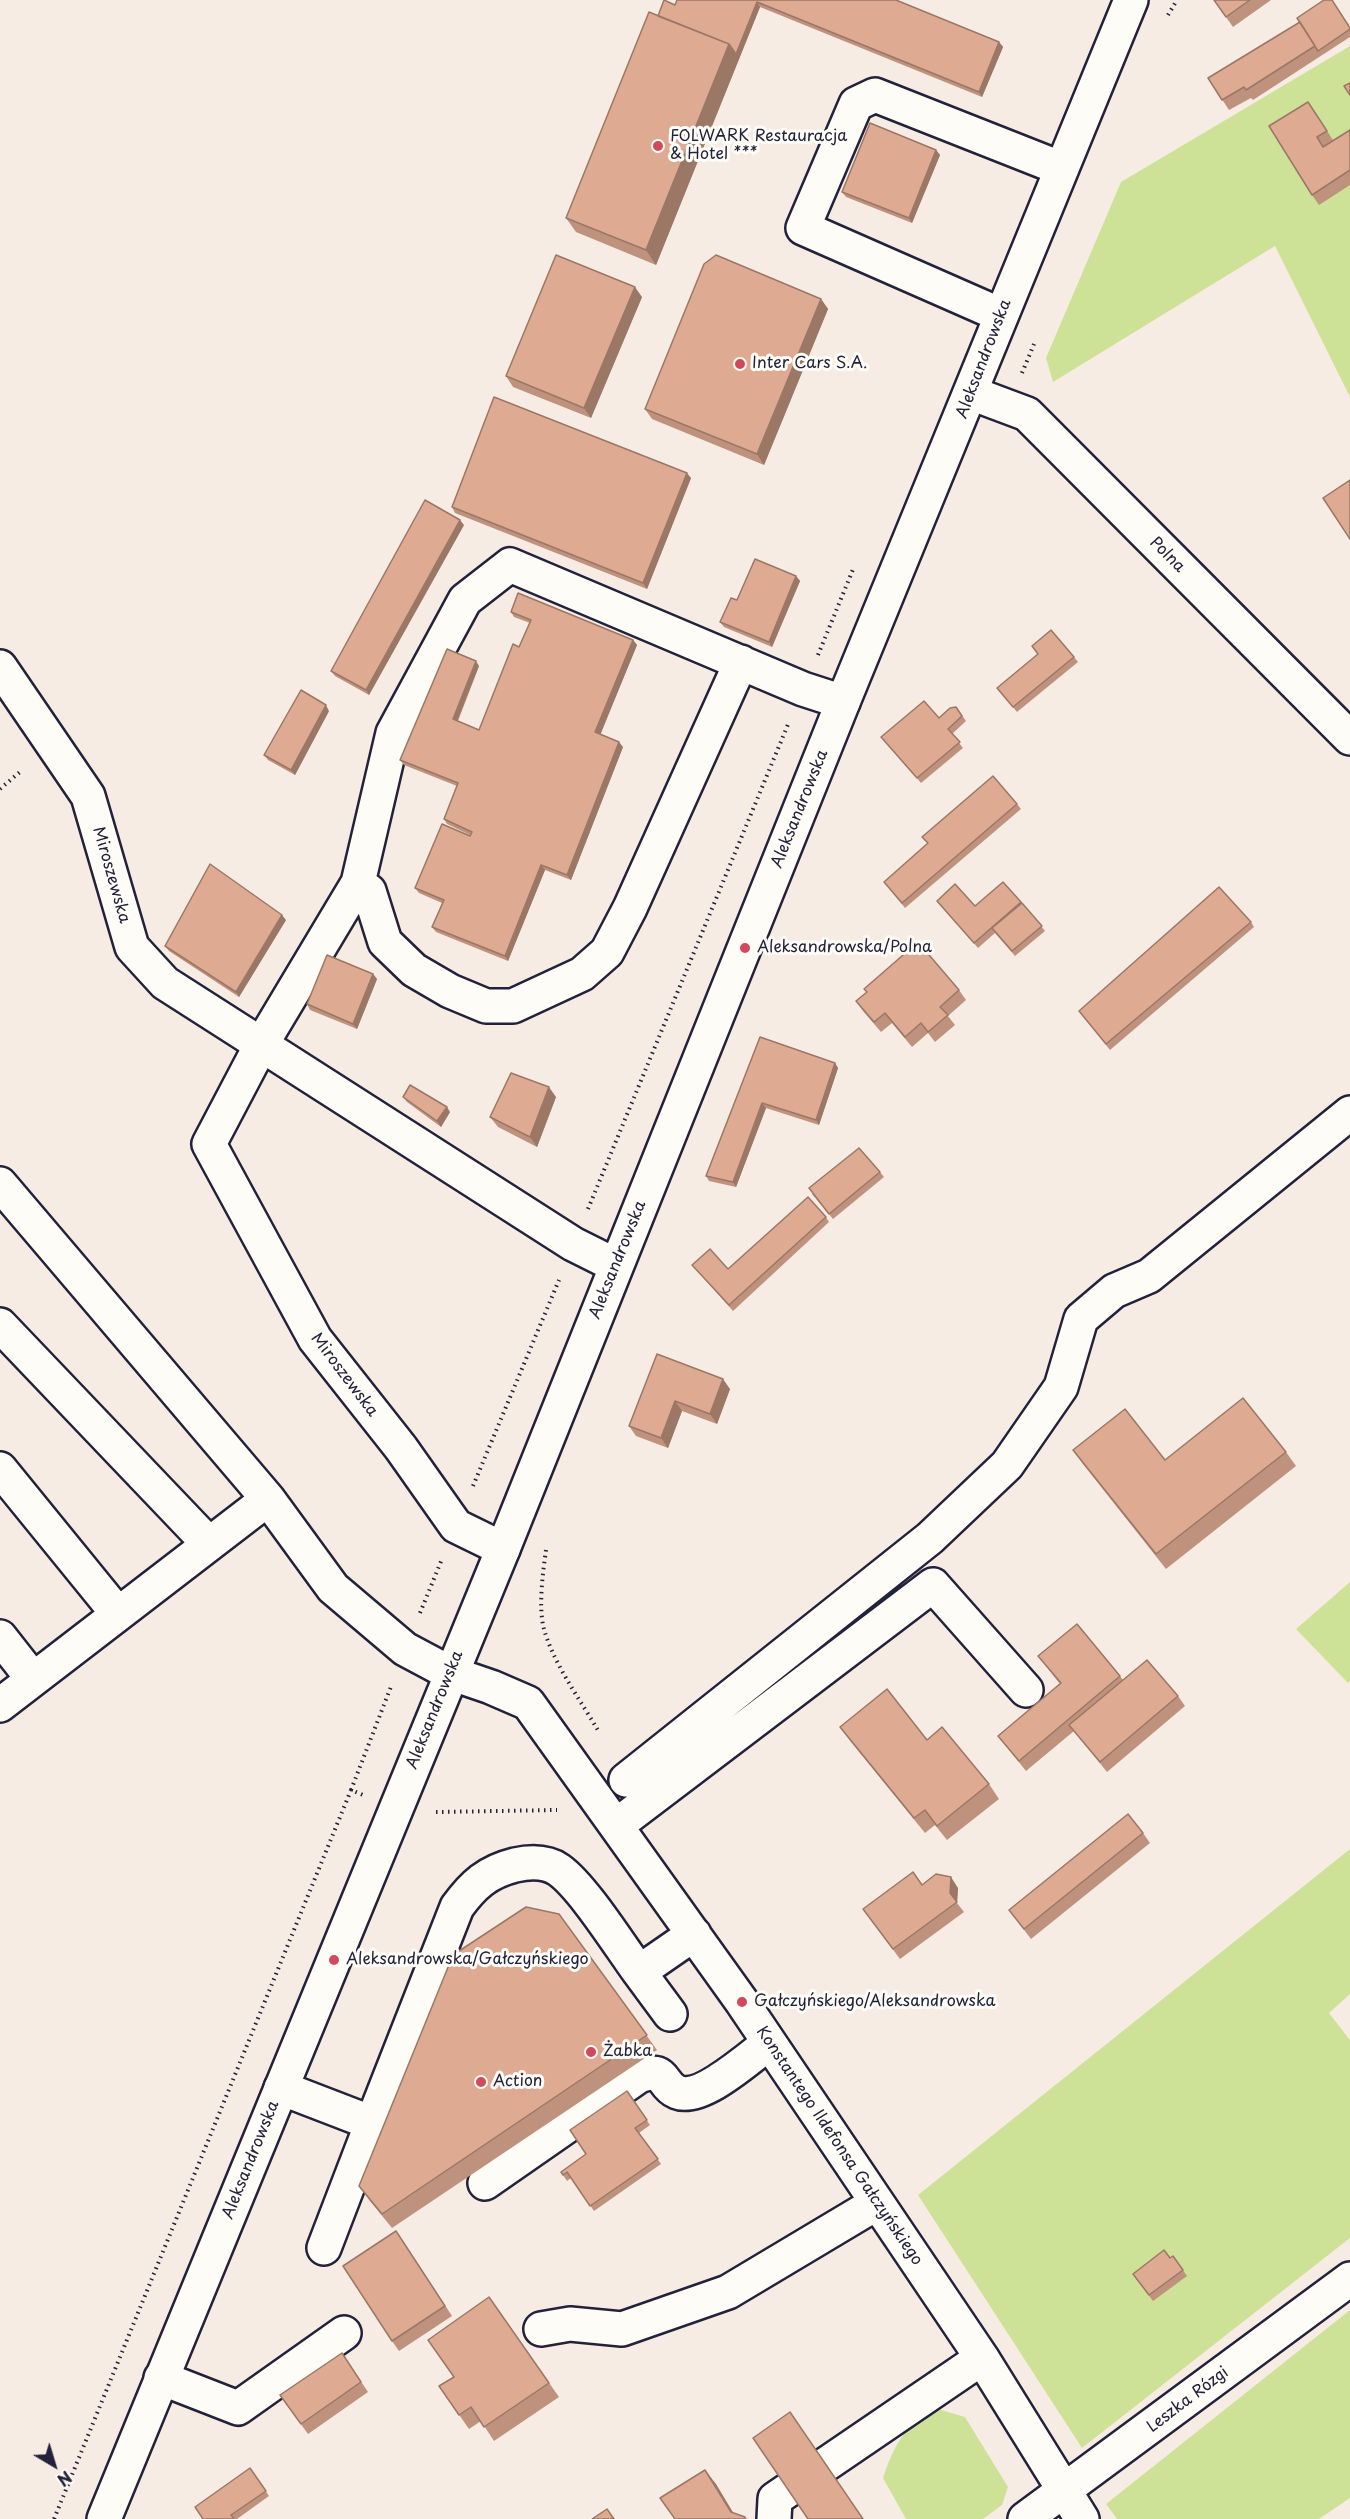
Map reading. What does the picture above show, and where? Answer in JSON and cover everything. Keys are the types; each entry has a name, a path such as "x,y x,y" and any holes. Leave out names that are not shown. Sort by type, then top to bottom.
{"street":[{"name":"Aleksandrowska","path":"104,2519 503,1548 843,702 972,393 1060,168 1131,0"},
{"path":"1001,315 803,228 856,104 875,94 1060,168"},
{"name":"Polna","path":"972,393 1028,414 1350,738"},
{"path":"261,1045 358,883 393,733 465,600 510,565 803,689 843,702"},
{"path":"358,883 369,891 385,942 414,970 450,991 486,1006 513,1005 582,974 607,952 630,908 741,662"},
{"name":"Miroszewska","path":"0,667 88,796 132,947 165,983 573,1245 615,1265"},
{"name":"Miroszewska","path":"261,1045 209,1144 315,1339 401,1448 456,1526"},
{"path":"626,1780 930,1538 1007,1465 1061,1387 1081,1319 1114,1291 1149,1276 1350,1113"},
{"name":"Konstantego Ildefonsa Gałczyńskiego","path":"0,1184 268,1499 333,1588 405,1649 450,1674 491,1687 528,1703 617,1825 769,2043 982,2358 1074,2505"},
{"path":"0,1325 209,1544"},
{"path":"0,1469 118,1614"},
{"path":"0,1705 268,1499"},
{"path":"456,1526 503,1548"},
{"path":"617,1825 933,1585 1026,1690"},
{"path":"0,1637 33,1679"},
{"path":"324,2248 457,1907 475,1883 500,1869 530,1861 557,1868 572,1881 670,2014"},
{"path":"639,1972 694,1934"},
{"path":"485,2183 639,2076 651,2072 661,2074 676,2091 688,2094 702,2090 769,2043"},
{"path":"281,2088 372,2123"},
{"path":"541,2329 570,2324 622,2329 728,2292 877,2203"},
{"name":"Leszka Rózgi","path":"1025,2519 1074,2505 1350,2279"},
{"path":"161,2378 238,2408 344,2333"},
{"path":"774,2519 775,2499 982,2358"}],"path":[{"path":"54,2519 351,1790 405,1649 858,559"},
{"path":"0,789 21,771"},
{"path":"547,1542 542,1576 544,1628 564,1674 626,1780"},
{"path":"351,1790 394,1809 426,1819 439,1810 566,1810"}],"green space":[{"path":"1350,46 1350,397 1275,246 1053,382 1046,358 1121,182"},
{"path":"1350,1582 1350,1681 1348,1683 1296,1629"},
{"path":"1350,1849 1350,1994 1329,2013 1350,2040 1350,2238 1082,2448 918,2195"},
{"path":"1350,2310 1350,2498 1319,2519 1117,2519 1106,2504"},
{"path":"938,2409 965,2417 1008,2487 1002,2505 983,2519 906,2519 883,2478 902,2436 917,2420"}],"building":[{"path":"664,0 675,5 677,0 896,0 999,42 979,92 757,2 736,54 729,44 658,16"},
{"path":"1214,0 1250,0 1226,17"},
{"path":"1324,0 1332,0 1350,29 1318,51 1297,18"},
{"name":"FOLWARK Restauracja & Hotel ***","path":"649,12 729,44 646,250 566,218"},
{"path":"1300,22 1315,46 1246,90 1244,87 1222,100 1208,78"},
{"path":"1350,83 1350,95 1344,86"},
{"path":"1308,102 1327,131 1317,137 1323,147 1350,130 1350,170 1312,195 1269,126"},
{"path":"870,123 936,150 909,218 842,192"},
{"path":"556,255 635,287 584,408 506,376"},
{"name":"Inter Cars S.A.","path":"716,255 821,299 757,454 645,409 704,264"},
{"path":"494,397 687,473 643,583 452,507"},
{"path":"1350,480 1350,539 1323,498"},
{"path":"425,500 460,520 366,690 331,671"},
{"path":"755,559 796,576 769,642 720,622 731,598 737,600"},
{"path":"518,593 633,640 595,732 619,742 567,875 541,865 505,956 432,927 444,900 415,888 442,824 470,836 472,832 444,819 458,783 400,760 447,649 476,661 453,719 479,730 513,644 519,647 531,620 511,612"},
{"path":"1051,630 1074,657 1013,707 997,688 1038,654 1032,646"},
{"path":"301,690 326,705 291,770 264,755"},
{"path":"924,701 939,718 950,708 956,707 962,716 948,729 960,742 917,778 881,737"},
{"path":"993,776 1017,804 902,903 884,882 928,843 922,837"},
{"path":"210,864 282,915 236,992 165,946"},
{"path":"1003,882 1021,902 974,943 937,901 955,884 975,906"},
{"path":"1219,887 1251,922 1106,1044 1079,1011"},
{"path":"1022,903 1042,926 1012,951 992,928"},
{"path":"918,942 959,990 940,1007 948,1015 928,1032 921,1023 905,1037 885,1013 874,1022 856,1001 867,992 864,989"},
{"path":"327,955 373,974 353,1024 307,1004"},
{"path":"760,1037 835,1063 816,1120 762,1103 733,1182 706,1176"},
{"path":"511,1073 549,1087 530,1137 490,1117"},
{"path":"410,1085 447,1107 437,1121 403,1097"},
{"path":"859,1148 880,1172 829,1214 809,1188"},
{"path":"808,1197 826,1217 729,1305 692,1265 710,1249 728,1269"},
{"path":"657,1354 723,1379 710,1414 675,1401 661,1438 629,1426"},
{"path":"1243,1398 1286,1452 1156,1554 1073,1450 1125,1409 1165,1460"},
{"path":"1077,1624 1120,1676 1019,1761 998,1736 1061,1683 1038,1656"},
{"path":"1147,1660 1178,1696 1100,1762 1069,1725"},
{"path":"887,1689 927,1740 942,1727 989,1784 937,1826 925,1810 914,1818 840,1727"},
{"path":"1128,1814 1143,1833 1024,1929 1009,1910"},
{"path":"913,1872 922,1885 936,1874 951,1877 950,1893 957,1902 893,1949 863,1909"},
{"name":"Action","path":"526,1907 559,1914 647,2035 382,2214 359,2186 453,1955"},
{"path":"627,2091 647,2120 635,2128 658,2159 590,2206 567,2172 563,2175 561,2172 586,2154 570,2130"},
{"path":"396,2231 445,2306 392,2341 343,2266"},
{"path":"1164,2250 1170,2258 1173,2256 1183,2270 1149,2295 1133,2274"},
{"path":"489,2297 549,2383 484,2427 471,2407 459,2415 439,2386 454,2377 428,2340"},
{"path":"342,2353 361,2382 301,2424 280,2395"},
{"path":"790,2412 863,2519 808,2519 753,2438"},
{"path":"250,2468 266,2491 231,2515 234,2519 203,2519 195,2507"},
{"path":"705,2470 731,2512 746,2519 675,2519 660,2498"},
{"path":"607,2509 614,2519 592,2519"}],"place":[{"name":"FOLWARK Restauracja & Hotel ***","path":"658,146"},
{"name":"Inter Cars S.A.","path":"740,364"},
{"name":"Aleksandrowska/Polna","path":"745,948"},
{"name":"Aleksandrowska/Gałczyńskiego","path":"334,1960"},
{"name":"Gałczyńskiego/Aleksandrowska","path":"742,2002"},
{"name":"Żabka","path":"591,2052"},
{"name":"Action","path":"481,2082"}]}
